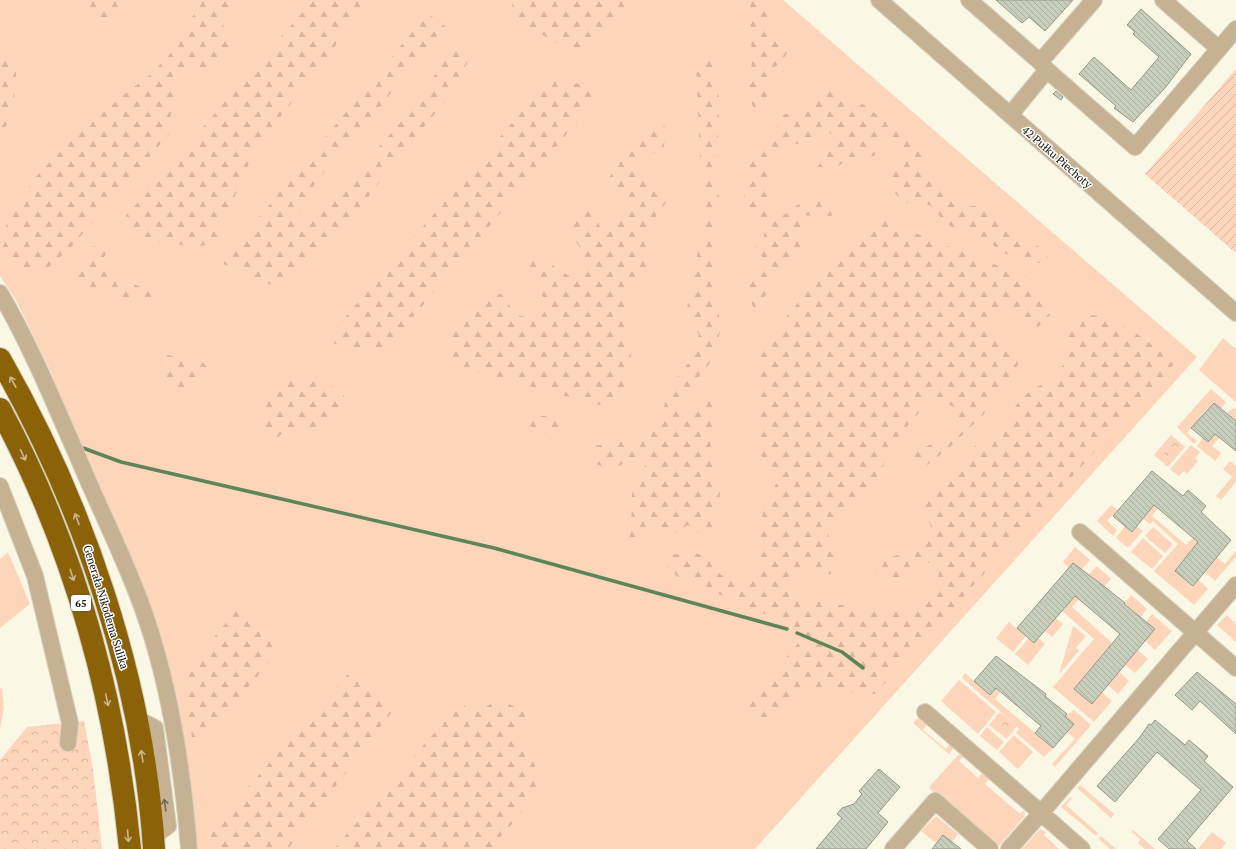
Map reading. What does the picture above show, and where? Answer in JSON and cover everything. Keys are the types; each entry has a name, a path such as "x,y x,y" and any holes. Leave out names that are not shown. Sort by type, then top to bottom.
{"highway":[{"name":"Generała Nikodema Sulika","path":"0,358 42,438 68,495 96,568 119,643 136,718 154,843"},
{"name":"Generała Nikodema Sulika","path":"0,409 42,495 61,542 82,606 107,698 124,796 130,849"},
{"path":"124,796 148,794"}],"street":[{"name":"42 Pułku Piechoty","path":"879,0 1236,313"},
{"path":"968,0 1135,147 1236,29"},
{"path":"1010,115 1025,97 1044,66 1094,0"},
{"path":"1163,0 1219,49"},
{"path":"0,293 21,331 133,583 147,621 161,670 173,728 182,780 189,849"},
{"path":"0,486 35,576 70,723 68,743"},
{"path":"1080,532 1236,668"},
{"path":"1009,849 1236,585"},
{"path":"925,712 1082,849"},
{"path":"136,718 155,728 168,826 154,843"},
{"path":"894,849 935,801 990,849"}],"green space":[{"path":"0,0 783,0 1197,357 755,849 197,849 182,731 157,633 50,370 16,300 0,276"},
{"path":"85,0 126,0 101,24 82,6"},
{"path":"202,0 233,0 223,25 234,51 215,69 181,73 172,100 169,134 72,246 48,268 23,274 0,255 0,251 8,238 5,214 18,203 35,178 71,139 151,74 173,51"},
{"path":"313,0 376,0 344,28 331,55 309,80 254,151 215,243 196,247 135,239 126,216"},
{"path":"512,0 632,0 576,55 513,17"},
{"path":"750,0 763,0 770,15 774,37 785,44 787,53 781,63 771,69 767,79 767,96 760,107 753,107 747,92 752,62"},
{"path":"428,13 445,26 366,124 315,183 293,229 327,208 414,106 452,49 473,53 444,103 398,157 354,216 305,268 271,285 221,263"},
{"path":"710,57 715,72 719,98 717,172 719,206 712,238 713,265 711,270 721,327 714,358 682,397 677,413 686,418 704,395 714,389 714,417 710,433 713,470 720,493 715,533 705,537 688,525 673,534 662,528 649,524 640,542 627,548 631,532 632,492 650,456 634,458 611,470 594,463 594,446 629,441 661,425 667,391 693,357 699,334 685,318 704,219 696,65 701,58"},
{"path":"4,59 16,69 16,86 10,121 0,132 0,65"},
{"path":"1236,69 1236,253 1145,174"},
{"path":"553,75 602,92 381,355 325,341"},
{"path":"822,86 860,102 885,121 911,136 921,146 924,169 932,182 956,204 983,207 1003,218 1012,231 1048,252 1047,263 1032,263 1012,258 980,236 953,228 945,222 930,205 903,202 886,183 890,172 906,162 903,147 882,141 874,156 853,157 828,172 818,167 834,136 822,127 812,142 787,145 769,166 768,199 776,213 786,214 801,202 819,193 839,203 836,215 823,217 804,215 802,226 806,246 796,258 782,263 756,314 751,302 749,282 761,267 762,256 755,246 763,241 765,230 750,215 744,195 745,180 751,162 759,154 775,131 783,115 811,106"},
{"path":"665,126 664,150 652,153 635,166 649,185 667,201 654,219 645,271 628,295 624,316 632,349 622,395 599,405 459,367 447,349 452,329 481,298 509,292 509,304 514,315 540,319 548,305 528,273 534,253 575,280 584,268 579,246 569,231 571,213 591,208 604,234 613,229 621,218 624,203 616,194 602,188 640,132"},
{"path":"882,220 1029,278 1037,296 1050,315 1038,327 1019,312 998,311 991,323 994,339 1005,344 1020,362 989,409 948,449 919,471 900,456 941,441 959,421 954,407 932,397 887,450 879,485 829,526 828,543 841,555 830,575 807,564 779,583 796,597 879,612 912,611 925,599 935,588 939,575 937,557 895,587 876,575 870,561 884,556 895,556 919,549 933,531 922,507 930,489 963,463 975,446 1004,432 1009,417 1017,404 1032,389 1052,380 1066,361 1066,339 1081,315 1094,315 1107,318 1131,330 1176,362 875,694 825,690 798,693 782,708 759,723 749,704 807,632 709,590 704,582 686,582 666,569 673,555 689,551 707,557 721,575 747,583 759,578 762,516 777,482 779,471 762,461 757,354 840,250"},
{"path":"94,246 107,252 102,260 107,275 130,282 161,297 148,305 78,284 69,279"},
{"path":"1223,338 1236,349 1236,402 1199,370"},
{"path":"167,355 200,361 213,369 198,383 187,387 175,386 167,383 160,361"},
{"path":"299,378 335,387 349,401 341,414 323,427 289,428 272,442 261,434 265,405 268,398 279,388"},
{"path":"1211,389 1226,402 1221,409 1208,408 1187,433 1197,441 1194,444 1177,427"},
{"path":"1233,408 1236,409 1236,421 1227,413"},
{"path":"531,415 545,416 560,422 560,431 550,435 530,426"},
{"path":"1215,433 1221,436 1212,446 1221,453 1215,461 1197,446 1203,438"},
{"path":"1171,435 1185,447 1173,461 1159,449"},
{"path":"1191,445 1200,452 1195,458 1198,461 1187,474 1184,471 1179,476 1170,469"},
{"path":"1159,449 1173,461 1168,467 1154,455"},
{"path":"1230,461 1236,466 1236,482 1221,500 1216,496 1232,477 1223,469"},
{"path":"1111,505 1118,510 1107,521 1117,530 1113,536 1097,521"},
{"path":"1154,505 1158,508 1152,516 1186,545 1193,538 1199,542 1175,571 1193,586 1198,579 1208,589 1194,605 1154,571 1178,544 1153,521 1150,524 1143,519"},
{"path":"1125,526 1132,532 1137,526 1143,531 1128,548 1116,538"},
{"path":"1153,527 1173,544 1165,553 1145,536"},
{"path":"1143,538 1163,556 1152,569 1131,552"},
{"path":"1075,547 1090,560 1081,570 1069,568 1063,562"},
{"path":"1236,551 1236,557 1215,581 1205,572 1217,557 1225,564"},
{"path":"8,552 30,604 0,628 0,559"},
{"path":"1097,566 1111,579 1104,587 1089,574"},
{"path":"1131,595 1147,609 1140,618 1124,604"},
{"path":"1075,596 1079,599 1072,607 1112,643 1074,689 1092,703 1102,692 1112,701 1094,722 1053,687 1094,639 1062,611"},
{"path":"239,607 285,643 194,752 183,675"},
{"path":"1152,614 1172,631 1155,650 1145,641 1153,632 1144,624"},
{"path":"1227,615 1236,624 1236,642 1217,625"},
{"path":"1056,618 1063,624 1052,637 1045,631"},
{"path":"1009,622 1026,636 1013,652 996,638"},
{"path":"1073,626 1086,636 1076,648 1079,651 1059,674"},
{"path":"1029,638 1034,643 1038,638 1045,644 1028,665 1015,654"},
{"path":"1138,650 1148,659 1135,673 1125,665"},
{"path":"1119,672 1129,681 1118,694 1108,685"},
{"path":"965,673 990,695 996,688 1000,692 995,699 1053,748 1044,757 1016,733 1019,729 1017,726 962,678"},
{"path":"348,674 394,709 288,849 211,849 205,836"},
{"path":"959,680 996,712 978,734 941,701"},
{"path":"2,688 4,708 0,728 0,689"},
{"path":"494,701 504,701 526,713 524,726 518,737 535,765 536,796 490,849 334,849 461,702 466,707 482,710"},
{"path":"1074,710 1091,725 1055,767 1052,764 1075,739 1067,732 1074,723 1065,716"},
{"path":"1000,712 1017,726 1007,739 989,725"},
{"path":"921,715 929,722 923,730 946,749 952,742 954,747 949,754 913,723"},
{"path":"84,721 93,769 102,849 0,849 0,760 27,727"},
{"path":"987,727 1004,742 997,750 980,736"},
{"path":"1014,735 1033,752 1018,769 999,752"},
{"path":"960,753 965,754 959,761 978,778 984,771 991,777 985,784 1020,814 1023,811 1025,813 1024,817 998,847 930,789 930,786"},
{"path":"1080,785 1114,814 1111,818 1077,788"},
{"path":"1070,797 1072,798 1066,805 1098,833 1096,836 1061,807"},
{"path":"936,816 958,834 952,842 943,835 936,843 921,831"},
{"path":"1040,829 1046,832 1044,835 1059,849 1022,849"},
{"path":"1133,830 1155,849 1145,849 1138,843 1140,839 1132,832"},
{"path":"1212,832 1226,843 1221,849 1198,849"},
{"path":"1101,836 1116,849 1110,849 1099,839"}],"building":[{"path":"996,0 1073,0 1045,31 1029,17 1022,23"},
{"path":"1141,9 1191,54 1165,88 1133,122 1114,108 1116,106 1079,74 1094,57 1131,90 1159,57 1133,34 1135,32 1127,25"},
{"path":"1056,91 1063,97 1061,100 1053,94"},
{"path":"1214,403 1236,421 1236,451 1215,434 1208,442 1191,428"},
{"path":"1152,471 1183,496 1188,490 1206,506 1201,512 1231,540 1193,586 1175,571 1198,542 1154,505 1132,532 1113,516"},
{"path":"1073,563 1125,603 1124,604 1155,629 1092,704 1074,689 1120,634 1075,596 1034,643 1017,628"},
{"path":"996,656 1046,694 1045,696 1067,714 1065,716 1074,724 1053,748 1035,733 1041,726 996,688 990,695 974,681"},
{"path":"1197,672 1236,704 1236,734 1200,701 1192,710 1175,695"},
{"path":"1155,720 1185,745 1189,740 1208,756 1204,761 1233,787 1187,841 1196,849 1169,849 1158,839 1201,790 1157,752 1115,802 1097,786 1140,737 1149,724 1151,725"},
{"path":"879,769 900,787 878,813 888,822 866,849 816,849 842,818 837,814 842,808 854,804 862,794 859,791"},
{"path":"943,835 961,849 932,849"}],"waterway":[{"path":"83,448 121,462 494,548 787,629"},
{"path":"797,633 842,652 863,668"}]}
